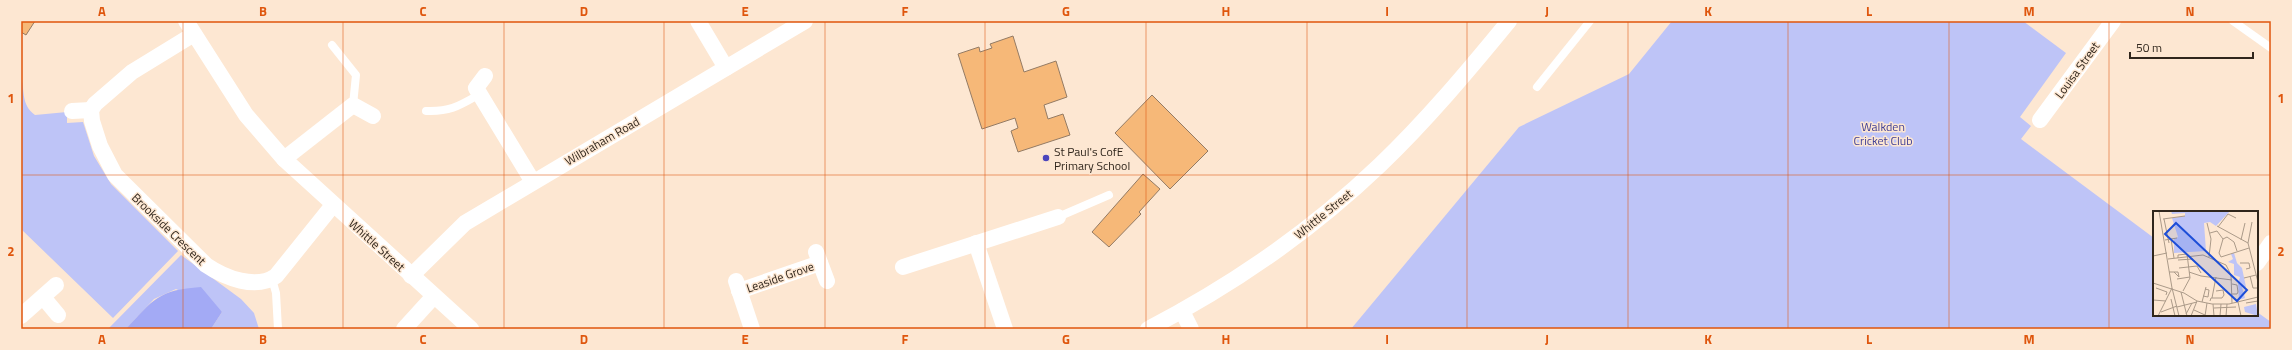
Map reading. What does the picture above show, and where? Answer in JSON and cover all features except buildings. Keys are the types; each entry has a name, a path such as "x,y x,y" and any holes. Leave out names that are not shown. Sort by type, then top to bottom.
{"street":[{"path":"698,21 726,68"},
{"name":"Wilbraham Road","path":"411,276 465,223 805,21"},
{"name":"Whittle Street","path":"1148,329 1182,311 1261,263 1352,191 1411,133 1472,66 1509,21"},
{"name":"Louisa Street","path":"2040,120 2113,21"},
{"path":"72,111 91,110 95,104 132,72 190,28"},
{"name":"Whittle Street","path":"190,28 246,115 284,159 471,329"},
{"path":"485,76 476,88 533,182"},
{"path":"284,159 353,105 373,116"},
{"name":"Brookside Crescent","path":"91,110 92,121 100,146 115,175 198,258 216,272 228,277 260,282 272,278"},
{"path":"272,278 333,205"},
{"path":"903,267 1058,217"},
{"path":"976,243 1005,329"},
{"path":"2258,262 2271,243"},
{"name":"Leaside Grove","path":"752,329 737,286 818,258 827,281"},
{"path":"21,316 56,285"},
{"path":"404,329 434,296"},
{"path":"43,297 58,315"},
{"path":"1182,311 1191,329"}],"lane":[{"path":"1538,86 1590,21"},
{"path":"2233,21 2271,48"},
{"path":"332,45 356,76 353,105"},
{"path":"426,111 444,112 455,108 480,94"},
{"path":"1058,217 1109,195"},
{"path":"272,278 276,293 278,329"}],"green space":[{"name":"Walkden Cricket Club","path":"1672,21 2023,21 2066,53 2020,117 2031,126 2021,139 2153,237 2153,316 2258,316 2258,313 2271,322 2271,329 1351,329 1519,127 1629,74"},
{"path":"21,77 25,102 27,107 35,115 67,112 67,123 83,122 94,156 111,184 178,251 113,318 21,229"},
{"path":"181,255 241,299 254,313 259,329 211,329 222,312 176,289 154,299 126,329 108,329"}],"shaded area":[{"path":"201,287 222,312 211,329 126,329 143,310 158,298 175,291"}],"place":[{"name":"St Paul's CofE Primary School","path":"1046,158"}]}
